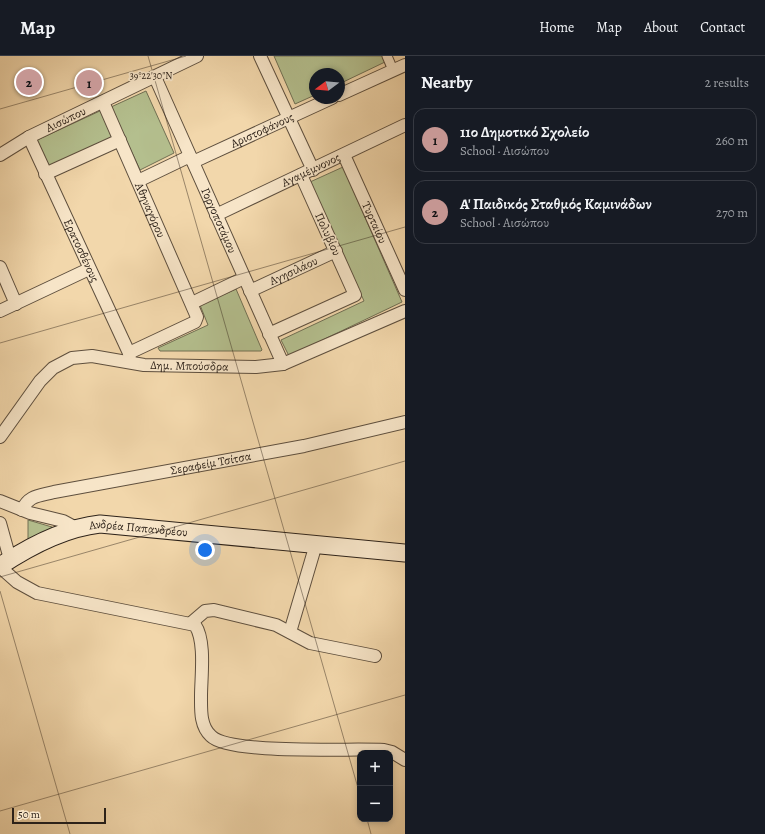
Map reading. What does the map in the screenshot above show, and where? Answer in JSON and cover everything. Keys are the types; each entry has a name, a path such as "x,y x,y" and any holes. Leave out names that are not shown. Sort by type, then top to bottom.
{"main road":[{"name":"Ανδρέα Παπανδρέου","path":"3,564 37,544 76,528 100,524 405,553"}],"street":[{"name":"Αισώπου","path":"0,156 29,137 197,56"},
{"path":"260,56 313,170"},
{"path":"387,56 394,70"},
{"path":"345,92 405,64"},
{"name":"Γοργοποτάμου","path":"155,77 282,364"},
{"name":"Αθηναγόρου","path":"103,102 192,303 197,320 130,358"},
{"name":"Αριστοφάνους","path":"138,181 319,104"},
{"name":"Αγαμέμνονος","path":"216,215 405,125"},
{"name":"Ερατοσθένους","path":"29,137 130,358"},
{"path":"45,174 120,140"},
{"name":"Τυρταίου","path":"344,155 405,290"},
{"name":"Πολυβίου","path":"269,334 353,297 355,293 301,175"},
{"name":"Αγησιλάου","path":"250,291 336,251"},
{"path":"0,267 16,304"},
{"path":"0,311 89,269"},
{"path":"192,303 244,278"},
{"name":"Δημ. Μπούσδρα","path":"0,437 40,381 59,364 72,358 85,356 130,358 243,367 282,364 405,310"},
{"name":"Σεραφείμ Τσίτσα","path":"22,510 30,498 54,492 304,446 405,422"},
{"path":"0,501 22,510 63,522 76,528"},
{"path":"0,523 3,564 17,582 37,593 191,623 197,628 201,642 202,717 205,728 215,740 237,746 384,750 392,752 405,760"},
{"path":"290,632 316,544"},
{"path":"191,623 205,611 214,610 276,625 310,643 375,656"}],"green space":[{"path":"274,56 382,56 385,62 345,81 345,68 309,68 309,98 295,104"},
{"path":"146,91 174,153 140,170 111,107"},
{"path":"102,110 115,138 48,169 35,141"},
{"path":"343,167 402,302 289,356 281,340 364,301 310,182"},
{"path":"236,289 262,350 261,351 160,351 158,348 208,325 200,305"},
{"path":"28,520 52,527 53,532 28,543"}],"place":[{"name":"Α' Παιδικός Σταθμός Καμινάδων","path":"29,82"},
{"name":"11ο Δημοτικό Σχολείο","path":"89,83"}]}
